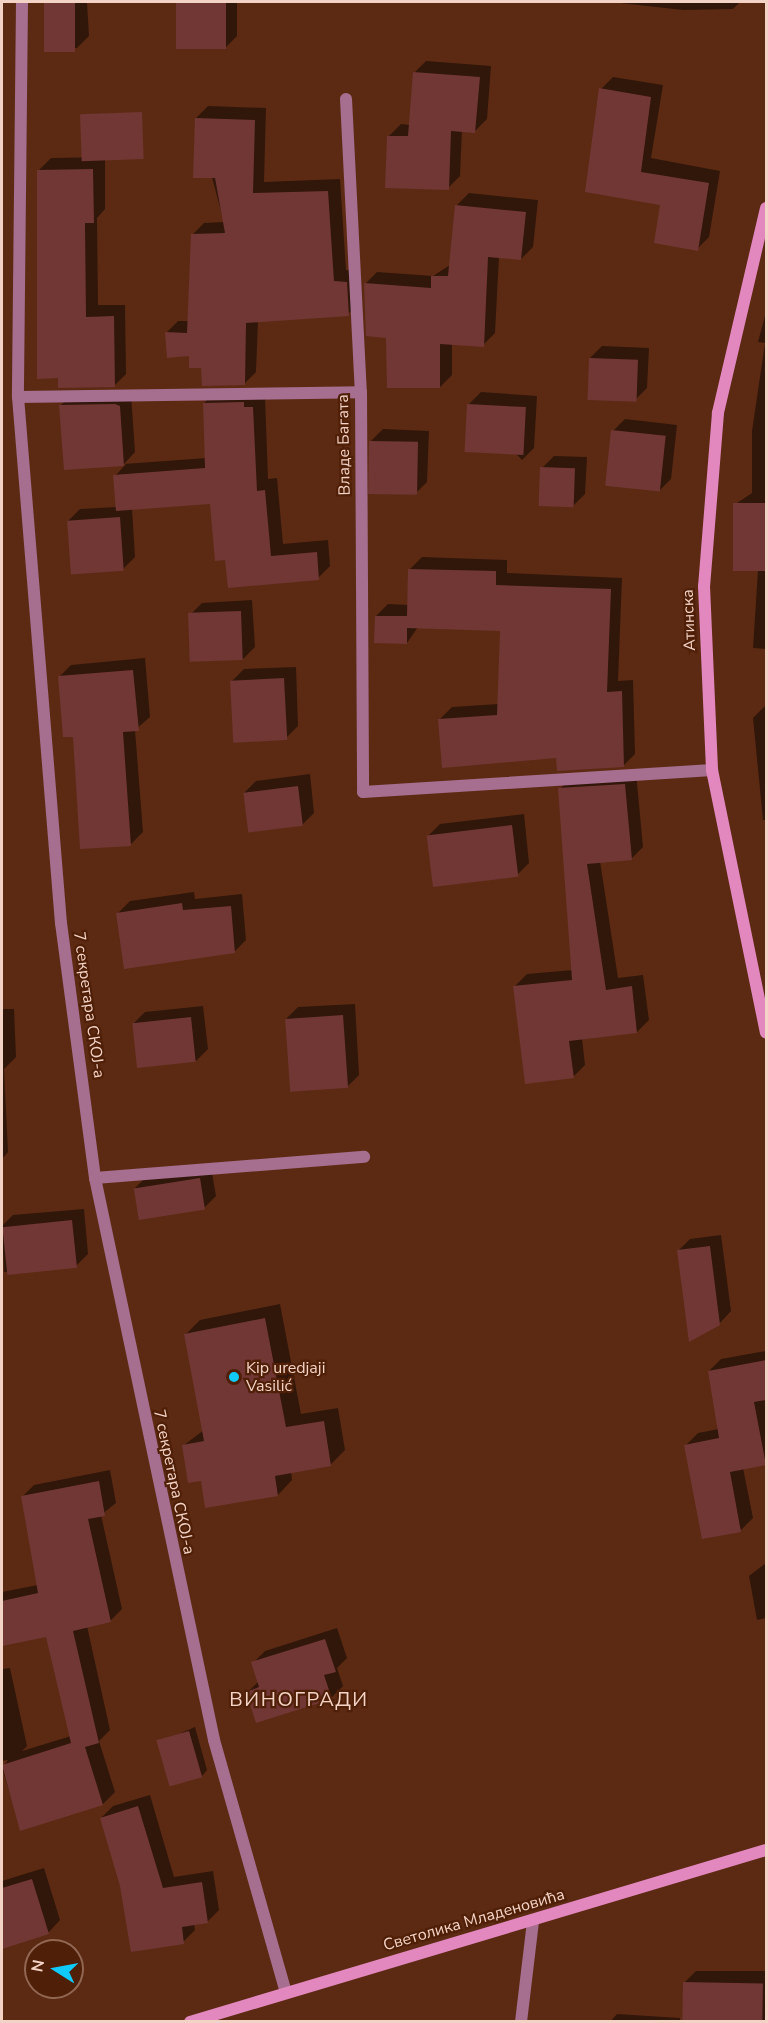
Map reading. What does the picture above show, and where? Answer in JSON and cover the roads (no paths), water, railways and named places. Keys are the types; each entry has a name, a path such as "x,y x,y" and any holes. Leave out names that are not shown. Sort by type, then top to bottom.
{"street":[{"name":"7 секретара СКОЈ-а","path":"22,2 18,397 61,923 95,1178 214,1740 286,1992"},
{"name":"Владе Багата","path":"346,99 361,392 363,792 712,770"},
{"name":"Атинска","path":"766,208 718,413 704,586 712,770 766,1032"},
{"path":"18,397 361,392"},
{"path":"95,1178 364,1157"},
{"name":"Светолика Младеновића","path":"190,2022 766,1850"},
{"path":"520,2022 533,1921"}],"place":[{"name":"Kip uredjaji Vasilić","path":"234,1377"}],"district":[{"name":"ВИНОГРАДИ","path":"299,1699"}]}
